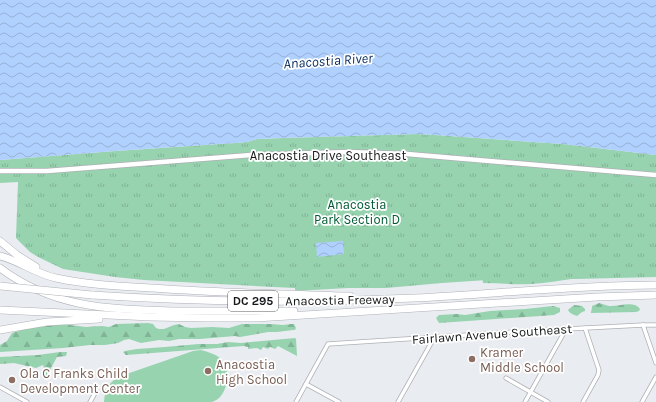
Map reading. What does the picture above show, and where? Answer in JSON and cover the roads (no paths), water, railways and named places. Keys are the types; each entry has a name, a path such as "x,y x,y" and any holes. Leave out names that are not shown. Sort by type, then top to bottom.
{"highway":[{"path":"0,241 20,257 39,268 59,276 84,282"},
{"path":"0,256 50,277 84,282 136,287 223,292 414,298"},
{"path":"0,268 48,295 93,306 129,309 216,311 372,311"},
{"name":"Anacostia Freeway","path":"0,286 92,295 176,300 336,301 414,298 585,287 656,285"},
{"name":"Anacostia Freeway","path":"0,310 151,317 256,318 597,296 656,295"},
{"path":"0,330 59,321 151,317"}],"street":[{"name":"Anacostia Drive Southeast","path":"0,171 47,171 251,155 348,152 406,154 656,175"},
{"path":"643,325 656,363"},
{"name":"Fairlawn Avenue Southeast","path":"306,384 328,344 566,329 656,325"},
{"path":"583,402 597,378 599,370 585,328"},
{"path":"525,402 566,329"},
{"path":"398,402 434,338"},
{"path":"642,402 656,377"},
{"path":"506,378 548,402"},
{"path":"296,402 306,384 339,402"},
{"path":"0,387 28,402"},
{"path":"90,402 94,395"}],"water":[{"name":"Anacostia River","path":"0,0 656,0 656,155 563,144 417,134 257,139 235,143 0,160"},
{"path":"343,241 344,254 317,257 316,243"}],"place":[{"name":"Kramer Middle School","path":"472,359"},
{"name":"Anacostia High School","path":"208,371"},
{"name":"Ola C Franks Child Development Center","path":"12,380"}],"park label":[{"name":"Anacostia Park Section D","path":"357,212"}]}
